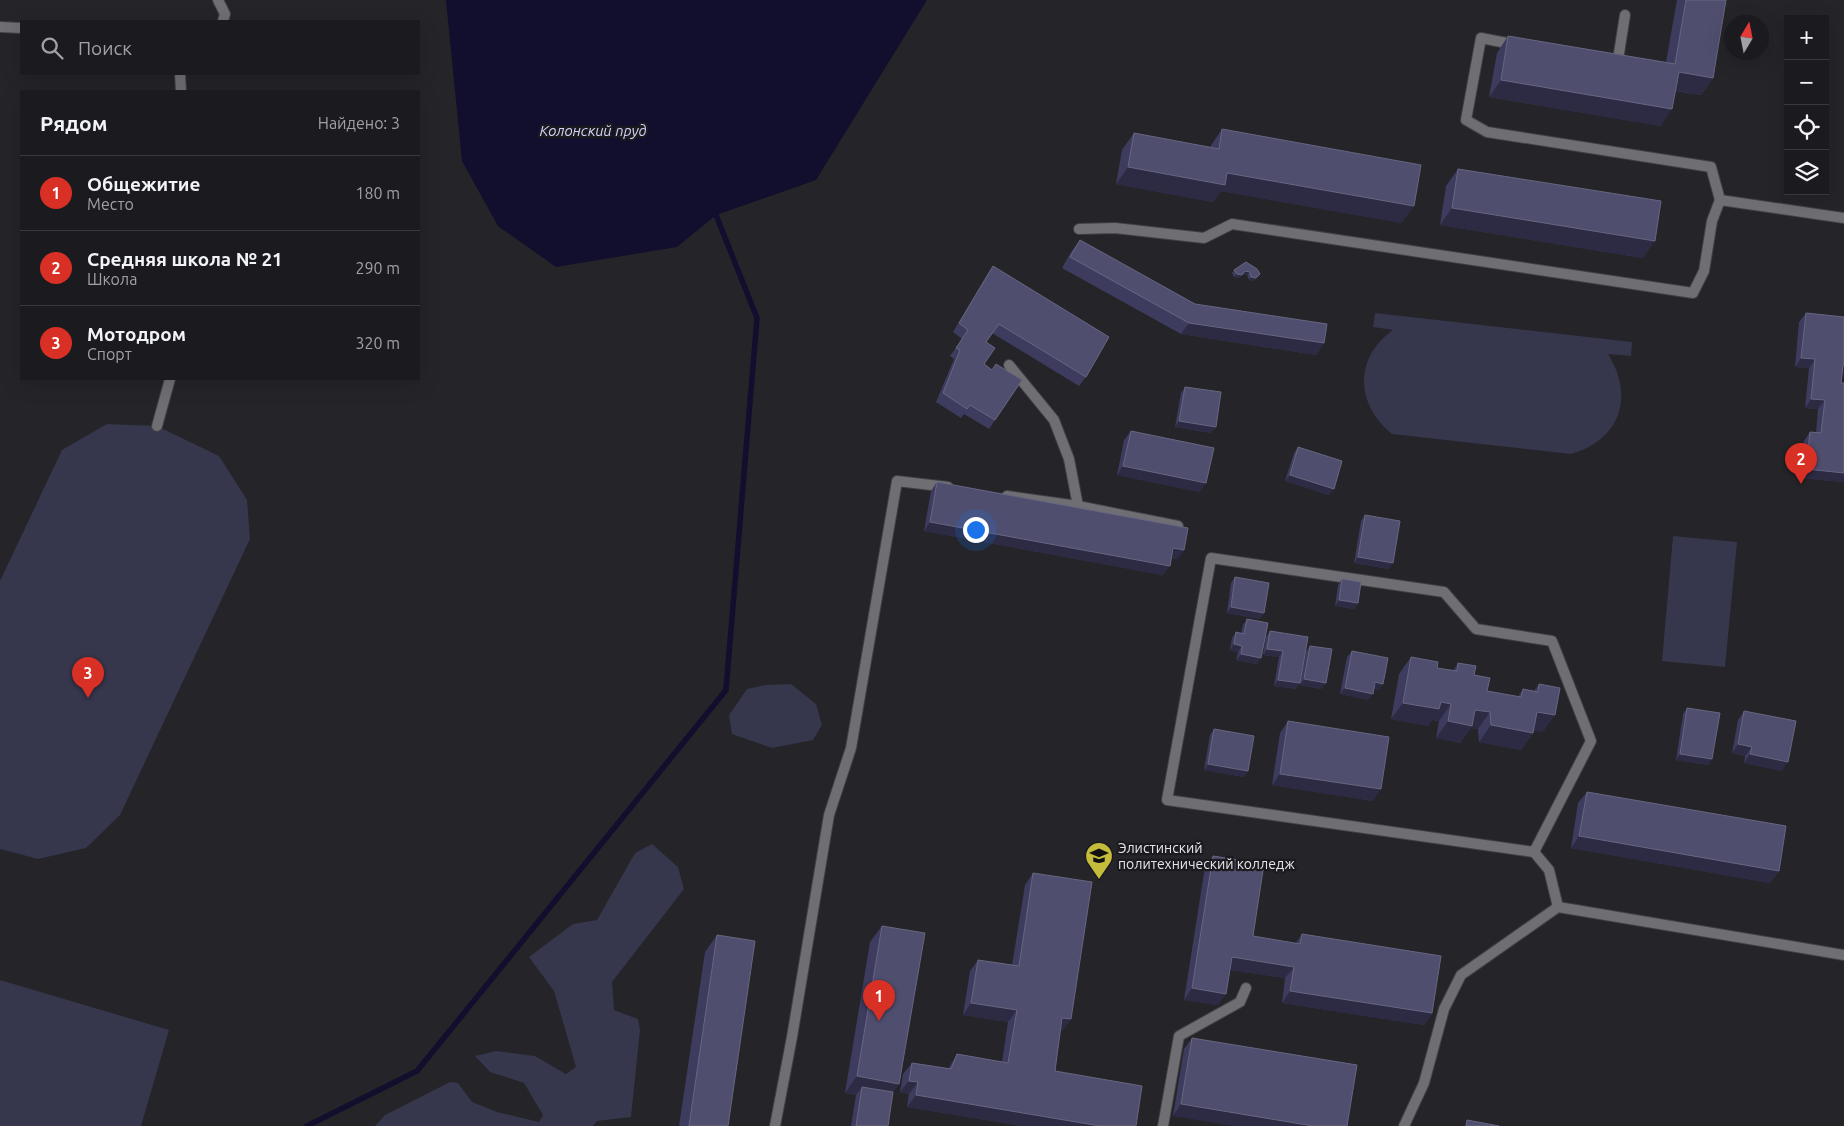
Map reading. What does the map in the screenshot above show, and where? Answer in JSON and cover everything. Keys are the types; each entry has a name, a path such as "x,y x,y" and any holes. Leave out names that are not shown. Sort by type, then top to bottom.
{"lane":[{"path":"218,0 225,14 223,20"},
{"path":"1607,64 1617,66 1625,15"},
{"path":"0,27 20,28"},
{"path":"1079,229 1115,228 1204,238 1232,224 1693,293 1704,271 1712,221 1720,200 1711,167 1487,132 1466,120 1481,38 1530,48"},
{"path":"180,75 181,90"},
{"path":"1720,200 1844,218"},
{"path":"1009,365 1054,420 1069,459 1078,506"},
{"path":"157,426 170,380"},
{"path":"775,1126 829,815 851,748 897,482 963,489"},
{"path":"991,493 1078,506 1178,526"},
{"path":"1534,852 1591,741 1552,641 1476,629 1444,592 1211,558 1167,800 1534,852 1549,870 1558,907"},
{"path":"1404,1126 1424,1083 1444,1009 1461,975 1558,907 1844,955"},
{"path":"1163,1126 1179,1036 1240,1002 1246,988"}],"shaded area":[{"path":"1375,313 1632,342 1631,356 1608,354 1616,370 1620,386 1621,401 1618,415 1611,428 1601,439 1571,454 1392,434 1371,409 1364,381 1366,367 1371,354 1380,341 1393,330 1373,327"},
{"path":"107,424 157,426 219,456 247,500 250,539 120,815 86,848 38,859 0,849 0,581 62,450"},
{"path":"1673,536 1737,542 1725,667 1662,661"},
{"path":"791,684 816,704 822,725 813,740 772,748 732,734 729,715 747,689 765,685"},
{"path":"652,844 678,867 684,889 612,982 614,1010 638,1019 640,1030 631,1117 597,1121 593,1126 375,1126 385,1115 450,1082 458,1083 472,1102 497,1112 539,1122 543,1115 524,1083 490,1072 475,1056 496,1051 535,1056 566,1074 576,1067 554,991 529,957 573,924 597,920 635,853"},
{"path":"0,980 169,1030 141,1126 0,1126"}],"water":[{"name":"Колонский пруд","path":"446,0 927,0 816,180 716,215 677,247 556,267 498,226 462,161"}],"building":[{"path":"1686,0 1726,0 1713,78 1679,72 1672,109 1501,80 1508,36 1675,64"},
{"path":"1222,129 1421,165 1414,206 1227,173 1225,185 1128,167 1134,133 1219,149"},
{"path":"1458,169 1661,201 1655,241 1452,208"},
{"path":"1080,240 1195,304 1327,324 1324,343 1189,323 1070,257"},
{"path":"1246,262 1257,269 1260,274 1256,278 1251,277 1250,272 1245,271 1242,275 1237,274 1234,270"},
{"path":"993,266 1109,337 1086,377 999,324 986,342 995,348 984,364 992,370 996,364 1022,380 995,420 970,405 967,409 943,393 960,350 956,348 968,330 959,323"},
{"path":"1806,313 1844,317 1844,365 1841,383 1844,383 1844,473 1806,469 1810,432 1821,433 1825,400 1811,399 1815,359 1801,358"},
{"path":"1185,387 1221,392 1216,427 1179,421"},
{"path":"1131,431 1214,448 1206,483 1123,466"},
{"path":"1298,447 1342,461 1334,489 1290,475"},
{"path":"937,482 1188,528 1184,550 1173,548 1170,566 930,522"},
{"path":"1365,515 1400,521 1393,563 1358,557"},
{"path":"1235,577 1269,583 1264,613 1231,607"},
{"path":"1342,579 1361,582 1358,603 1339,600"},
{"path":"1247,619 1268,623 1261,658 1241,654 1242,646 1234,644 1236,632 1244,634"},
{"path":"1270,631 1308,637 1300,683 1278,680 1283,651 1267,649"},
{"path":"1310,646 1332,649 1326,683 1304,679"},
{"path":"1352,651 1388,658 1383,684 1375,682 1373,694 1345,688"},
{"path":"1411,657 1438,662 1437,668 1457,671 1458,663 1476,666 1474,675 1490,678 1487,691 1521,697 1523,689 1538,692 1539,684 1560,688 1555,715 1537,712 1533,733 1491,725 1490,712 1475,710 1472,726 1448,721 1451,704 1441,702 1439,709 1403,703"},
{"path":"1687,708 1720,713 1712,759 1680,754"},
{"path":"1744,711 1796,721 1788,762 1750,754 1752,747 1738,744"},
{"path":"1288,721 1389,737 1381,789 1280,774"},
{"path":"1214,729 1254,736 1248,771 1208,764"},
{"path":"1587,792 1786,826 1779,871 1579,836"},
{"path":"1213,856 1264,864 1253,936 1300,944 1302,934 1441,956 1432,1013 1290,991 1294,967 1232,957 1226,994 1192,988"},
{"path":"1033,873 1092,882 1071,1019 1062,1018 1055,1071 1142,1086 1136,1126 1100,1126 916,1095 918,1082 909,1081 912,1063 951,1069 957,1054 1008,1063 1017,1010 971,1003 978,960 1019,966"},
{"path":"882,926 925,933 899,1084 857,1076"},
{"path":"717,935 755,941 728,1126 689,1126"},
{"path":"1192,1038 1357,1065 1347,1126 1313,1126 1181,1104"},
{"path":"862,1087 893,1092 888,1126 856,1126"},
{"path":"1467,1120 1499,1126 1466,1126"}],"waterway":[{"path":"307,1126 417,1071 726,690 757,318 716,215"}],"place":[{"name":"Средняя школа № 21","path":"1801,484"},
{"name":"Мотодром","path":"88,698"},
{"name":"Элистинский политехнический колледж","path":"1099,880"},
{"name":"Общежитие","path":"879,1021"}]}
